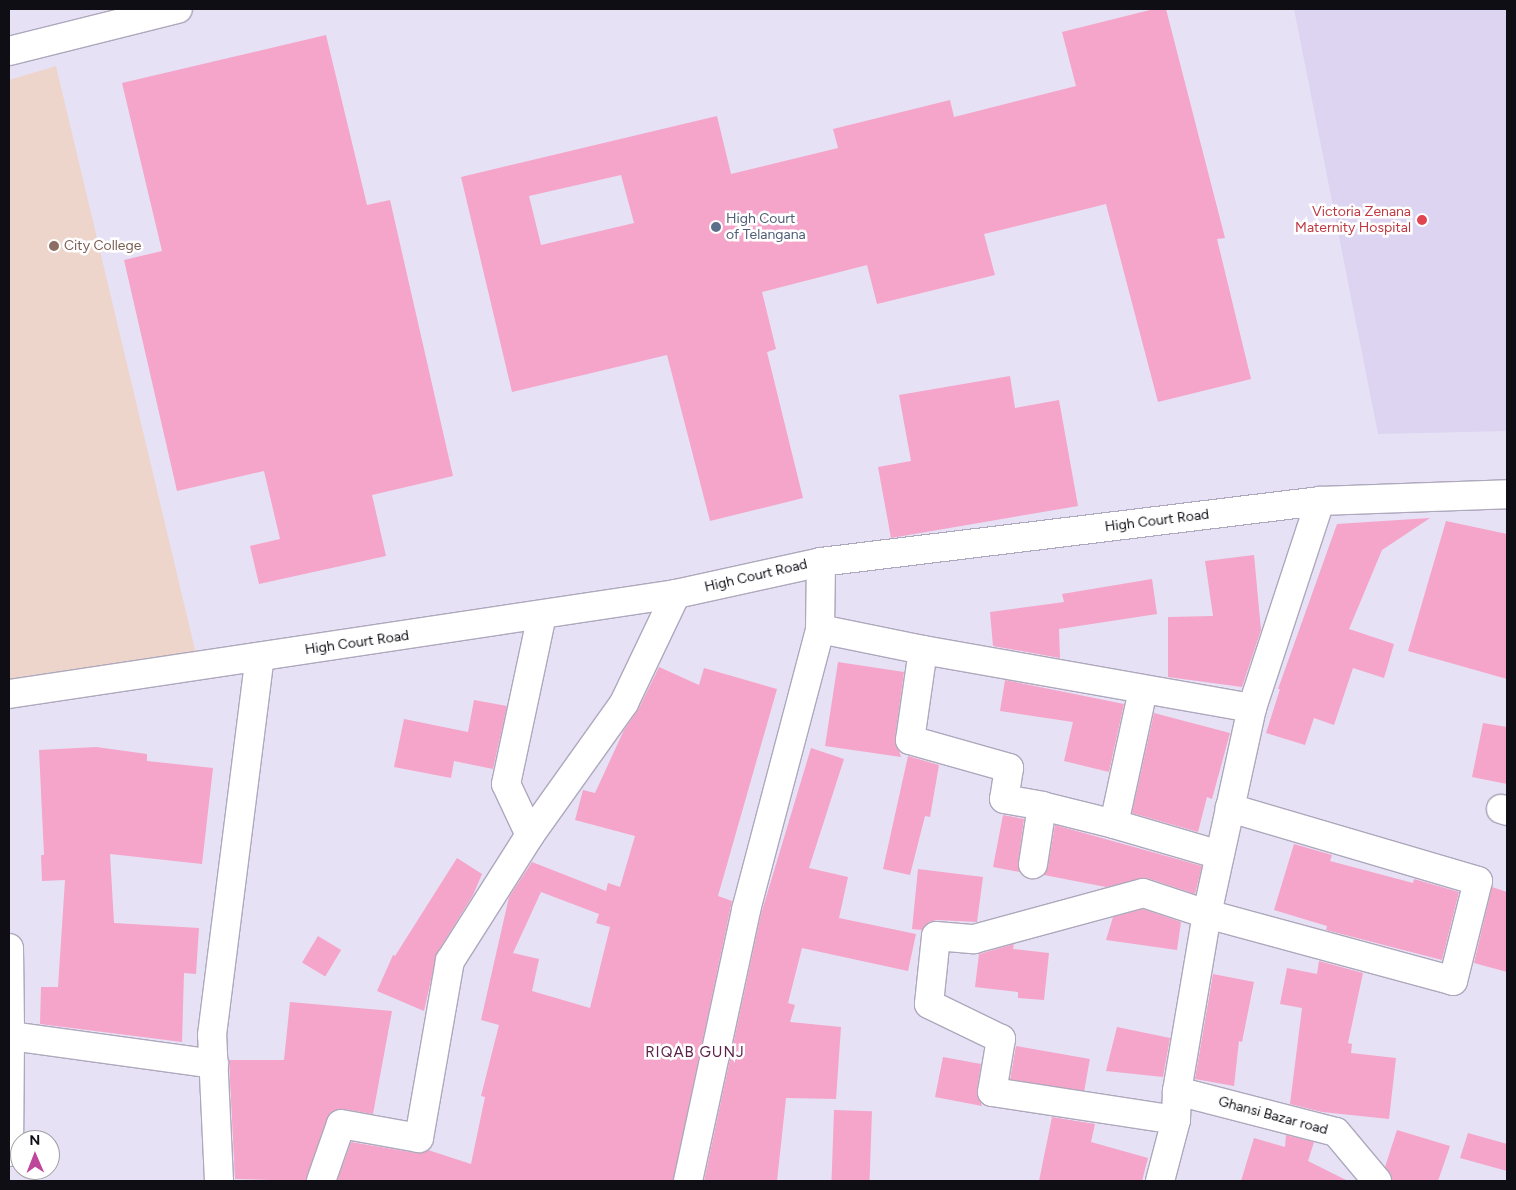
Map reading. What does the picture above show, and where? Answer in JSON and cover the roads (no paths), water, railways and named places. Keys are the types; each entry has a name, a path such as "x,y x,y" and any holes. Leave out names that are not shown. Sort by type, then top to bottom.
{"main road":[{"path":"9,51 178,9"},
{"name":"High Court Road","path":"9,694 676,594 821,562 1320,501 1507,494"},
{"path":"1160,1181 1176,1120 1177,1091 1207,914 1252,708 1320,501"},
{"path":"688,1181 746,910 820,629 821,562"},
{"path":"321,1181 340,1124 419,1138 450,961 530,835 624,703 676,594"},
{"path":"530,835 506,784 542,614"},
{"path":"820,629 923,650 1252,708"},
{"path":"923,650 910,740 1010,768 1004,799 1042,806 1114,824 1220,855"},
{"path":"219,1181 212,1035 260,657"},
{"path":"1114,824 1143,690"},
{"path":"1033,864 1042,806"},
{"path":"1176,1120 992,1092 1001,1039 929,1004 936,936 974,939 1143,893 1207,914 1452,981 1478,881 1230,808"},
{"path":"9,948 9,1152"},
{"path":"10,1036 214,1064"},
{"name":"Ghansi Bazar road","path":"1177,1091 1336,1132 1377,1181"}],"place":[{"name":"Victoria Zenana Maternity Hospital","path":"1422,220"},
{"name":"High Court of Telangana","path":"716,227"},
{"name":"City College","path":"54,246"}],"district":[{"name":"RIQAB GUNJ","path":"695,1053"}]}
